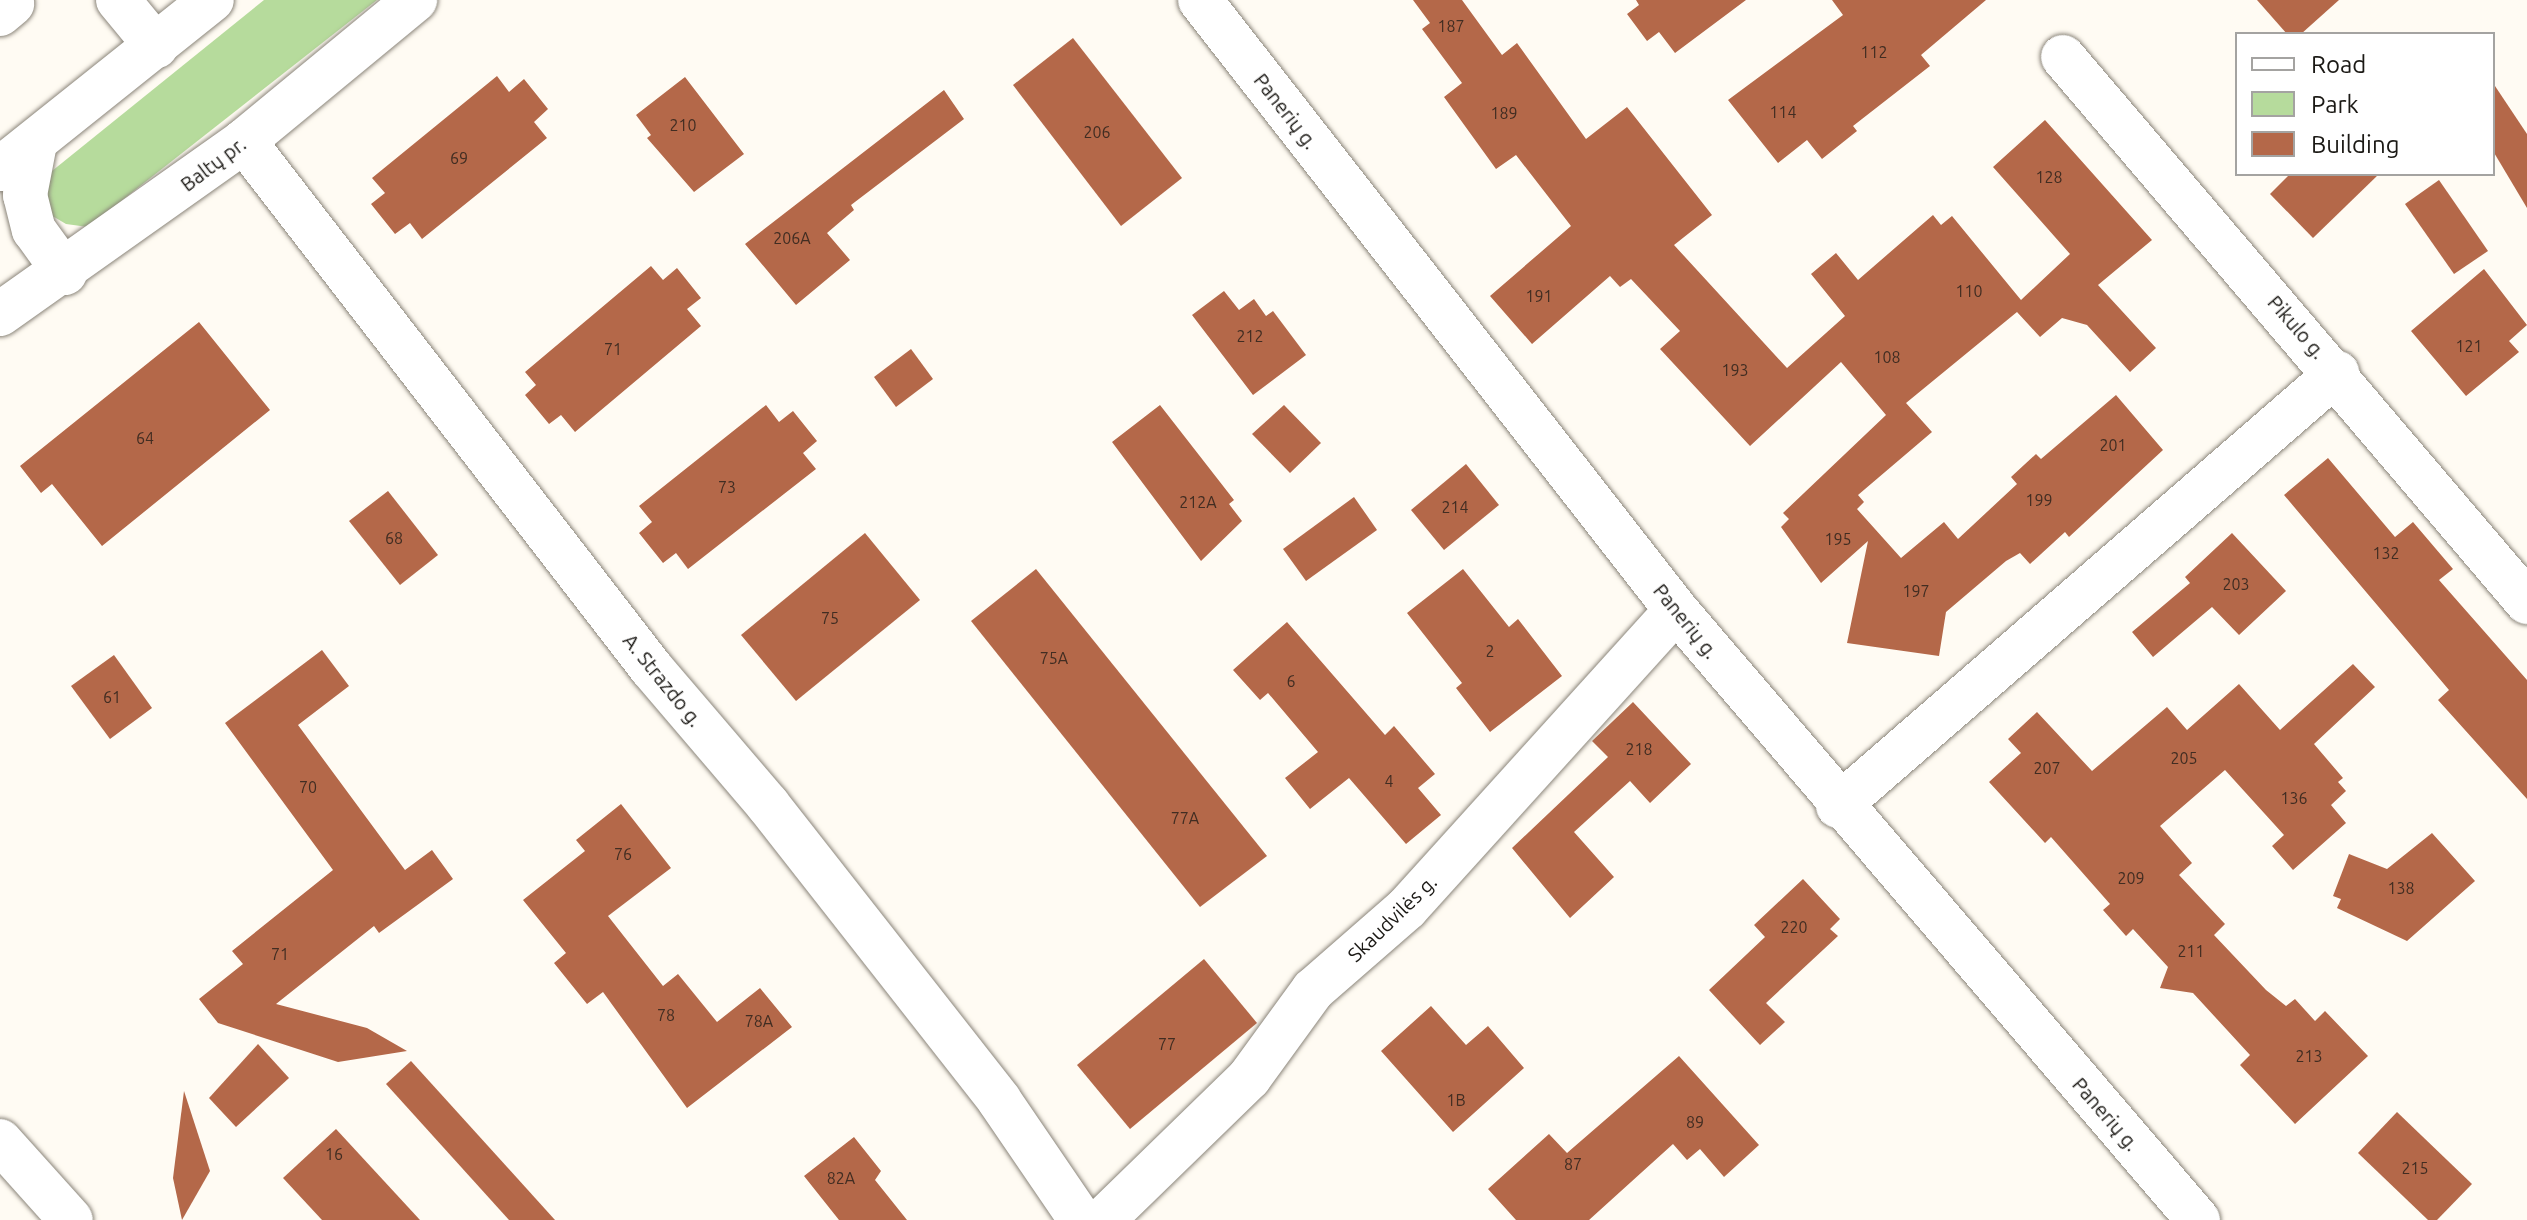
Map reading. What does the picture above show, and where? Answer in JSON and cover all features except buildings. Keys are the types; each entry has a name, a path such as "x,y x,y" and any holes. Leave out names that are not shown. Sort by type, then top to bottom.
{"street":[{"path":"118,0 156,46"},
{"path":"0,169 212,0"},
{"name":"Baltų pr.","path":"0,314 65,273 244,141 415,0"},
{"name":"Panerių g.","path":"1213,5 1676,610 1838,806 2198,1220"},
{"name":"Pikulo g.","path":"2063,57 2337,373 2527,602"},
{"name":"A. Strazdo g.","path":"244,141 652,669 768,805 989,1088 1081,1220"},
{"path":"35,143 25,195 34,230 65,273"},
{"path":"1838,806 2337,373"},
{"name":"Skaudvilės g.","path":"1103,1220 1249,1078 1313,990 1407,908 1676,610"},
{"path":"0,1141 71,1220"}],"green space":[{"path":"264,0 377,0 88,227 66,224 44,211 43,191 52,171"}]}
